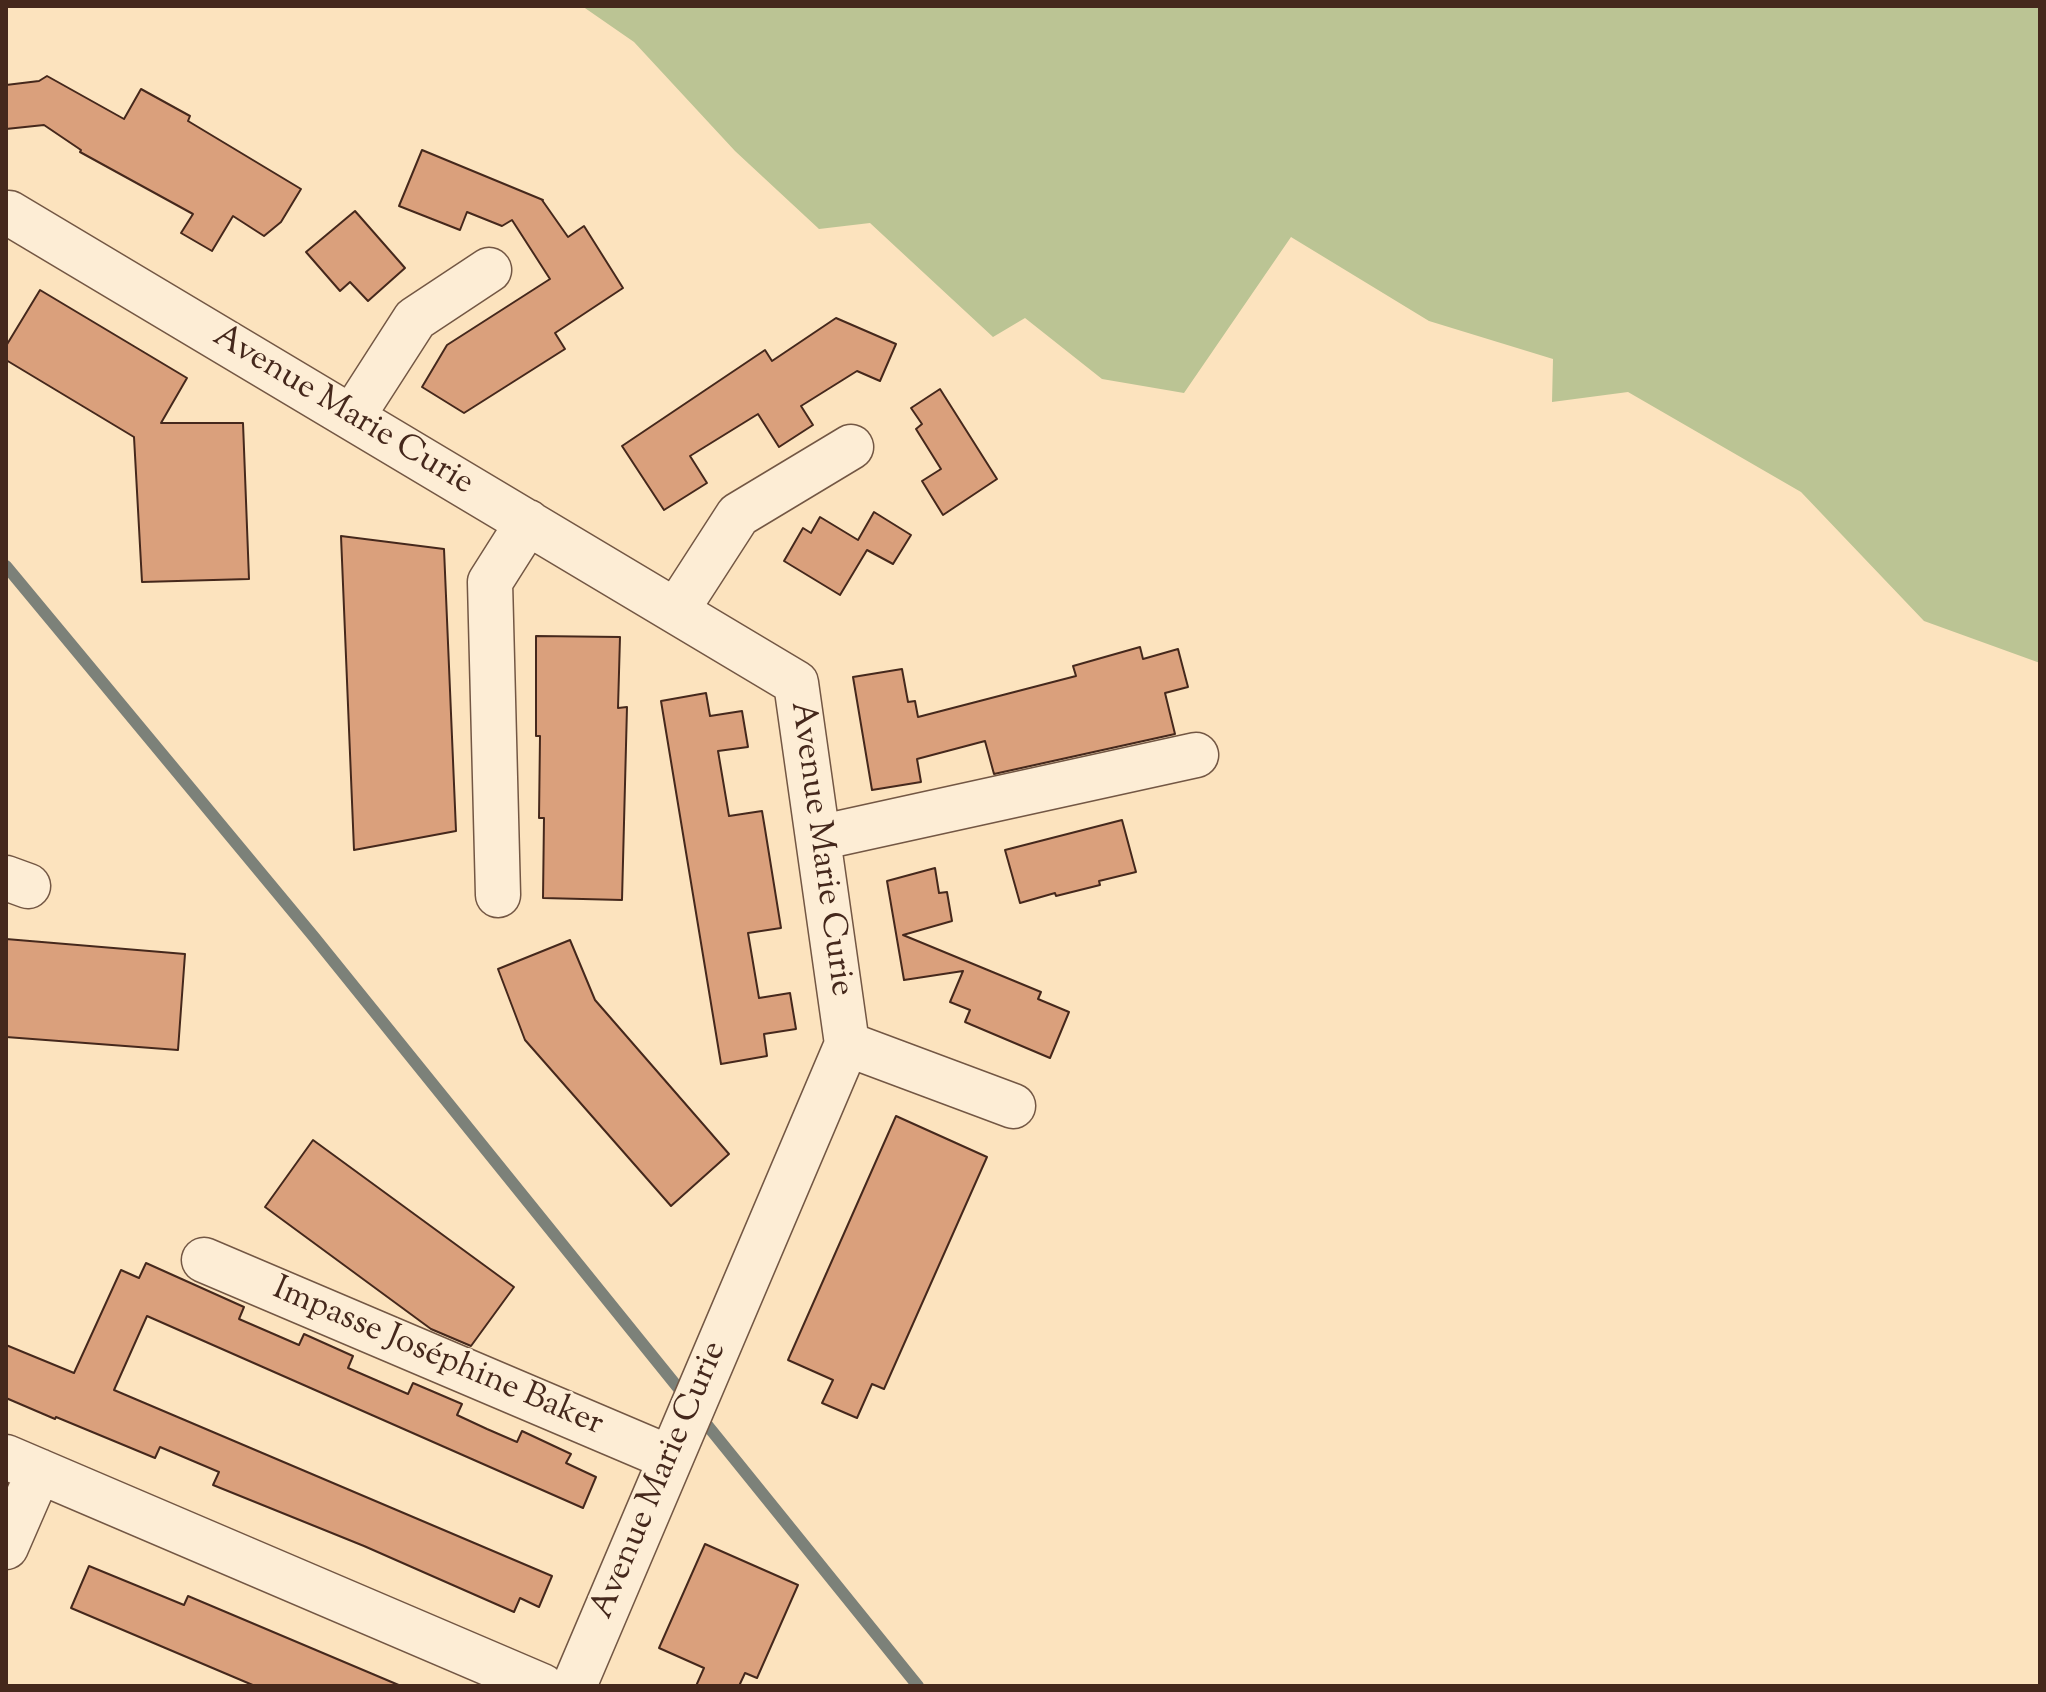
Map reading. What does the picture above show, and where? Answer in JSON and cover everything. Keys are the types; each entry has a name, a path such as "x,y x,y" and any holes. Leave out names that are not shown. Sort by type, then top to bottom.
{"street":[{"name":"Avenue Marie Curie","path":"6,213 796,683 847,1044 574,1686"},
{"path":"352,417 415,319 489,270"},
{"path":"676,611 738,515 851,447"},
{"path":"498,895 490,582 528,522"},
{"path":"818,838 1196,755"},
{"path":"847,1044 1013,1106"},
{"name":"Impasse Joséphine Baker","path":"204,1260 678,1440"},
{"path":"6,1547 23,1464 542,1686"}],"green space":[{"path":"582,6 2040,6 2040,663 1924,621 1801,492 1628,392 1552,402 1553,359 1429,321 1291,237 1184,393 1102,379 1025,318 993,337 870,223 819,229 735,151 634,42"}],"building":[{"path":"47,76 124,119 141,89 190,116 188,121 301,189 281,222 264,236 233,216 212,251 181,233 193,214 80,152 44,125 6,129 6,85 39,81"},
{"path":"422,150 543,200 568,237 584,226 623,288 555,333 565,349 464,413 422,387 447,345 550,279 512,220 502,226 467,212 460,230 399,206"},
{"path":"355,211 405,268 368,301 350,282 340,291 306,252"},
{"path":"40,290 187,378 161,423 243,423 249,579 142,582 134,437 6,360 6,346"},
{"path":"836,318 896,344 880,381 857,371 801,406 813,425 779,447 758,414 690,456 707,483 664,510 622,446 765,350 772,361"},
{"path":"940,389 997,479 943,515 922,481 941,469 916,429 922,424 911,408"},
{"path":"874,512 911,535 893,564 867,550 840,595 784,561 803,528 811,533 820,517 858,540"},
{"path":"341,536 444,549 456,831 354,850"},
{"path":"536,636 620,637 618,708 627,707 622,900 543,898 544,818 539,818"},
{"path":"1140,647 1143,659 1178,649 1188,687 1165,693 1175,734 994,774 985,741 917,759 921,782 872,790 853,677 902,669 908,702 915,701 918,717 1076,676 1073,666"},
{"path":"706,693 710,716 742,711 748,747 718,751 729,816 762,811 765,829 781,928 748,933 759,998 790,993 796,1029 764,1034 767,1056 721,1064 661,701"},
{"path":"1122,820 1136,872 1099,881 1100,885 1020,903 1005,850"},
{"path":"935,868 939,893 947,892 952,921 903,935 1041,992 1038,999 1069,1012 1050,1058 965,1022 970,1010 950,1002 963,971 904,980 887,881"},
{"path":"6,939 185,954 178,1050 6,1037"},
{"path":"570,940 595,1000 729,1154 671,1206 525,1040 498,969"},
{"path":"896,1116 987,1157 884,1389 872,1384 857,1418 822,1403 833,1380 788,1360"},
{"path":"313,1140 514,1287 471,1346 431,1329 265,1207"},
{"path":"146,1263 244,1307 239,1319 299,1345 304,1334 353,1356 348,1368 408,1394 413,1383 462,1404 457,1415 487,1429 517,1442 522,1431 571,1454 566,1463 596,1477 583,1508 147,1316 114,1390 552,1576 539,1607 520,1598 514,1612 364,1546 213,1485 219,1472 160,1447 155,1458 6,1398 6,1345 74,1373 121,1270 139,1278"},
{"path":"705,1544 798,1585 757,1678 745,1673 739,1686 696,1686 704,1668 659,1648"},
{"path":"89,1566 184,1605 188,1596 401,1686 255,1686 71,1608"}],"waterway":[{"path":"6,566 314,937 688,1400"},
{"path":"699,1415 918,1686"}]}
